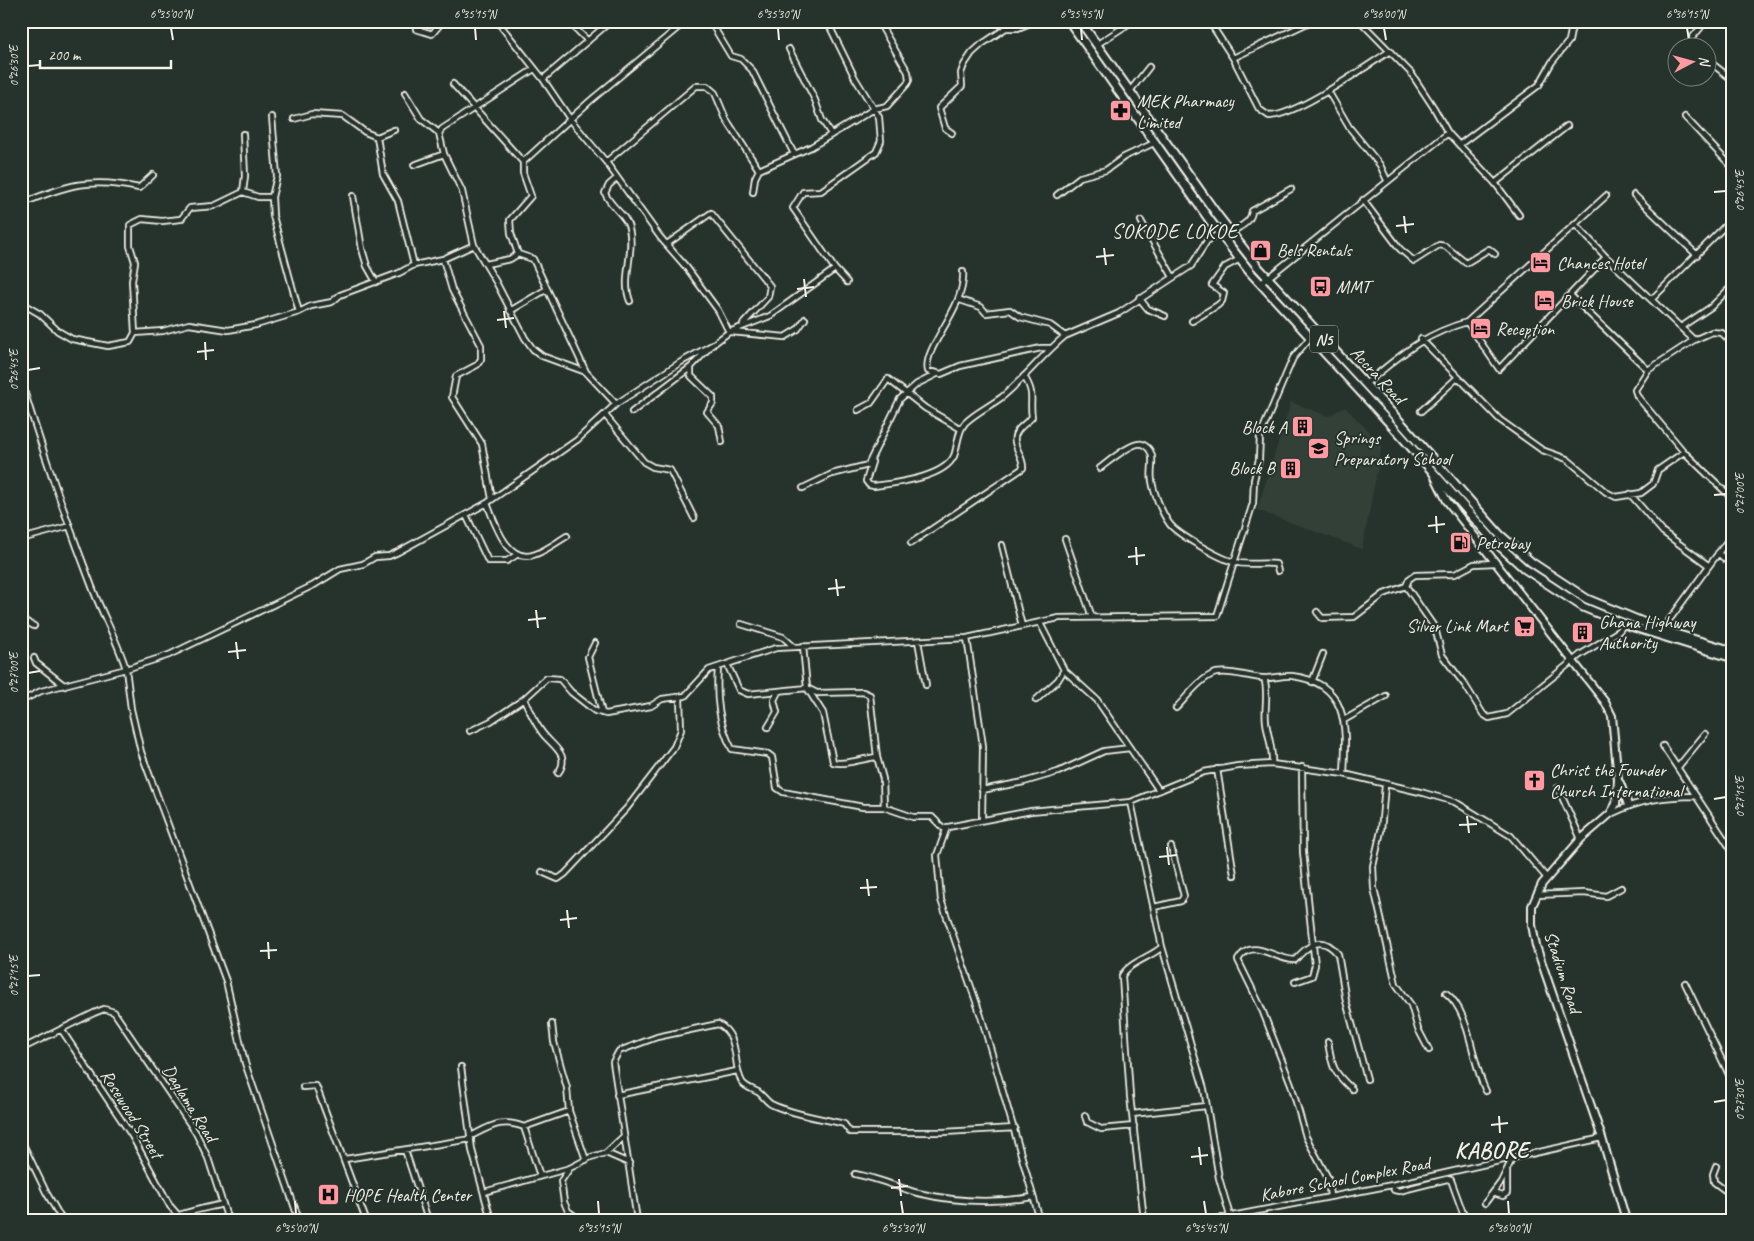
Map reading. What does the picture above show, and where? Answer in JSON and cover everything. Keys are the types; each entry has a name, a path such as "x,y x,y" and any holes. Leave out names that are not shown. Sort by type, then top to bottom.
{"main road":[{"name":"Accra Road","path":"1070,21 1220,233 1260,284 1432,470 1494,541 1525,569 1583,606 1624,624 1733,658"},
{"name":"Accra Road","path":"1080,21 1231,233 1266,278 1316,330 1500,535 1558,582 1594,602 1662,630 1733,651"},
{"path":"1432,470 1440,490 1456,512 1605,702 1612,716 1618,780 1618,798 1610,814"},
{"path":"1452,481 1452,494 1456,512"},
{"path":"1618,780 1628,805"},
{"name":"Stadium Road","path":"1610,814 1581,839 1546,877 1532,906 1532,925 1536,946 1602,1138 1626,1220"}],"street":[{"path":"416,29 432,34 443,21"},
{"path":"497,21 543,79 570,119 606,162 718,310 729,332"},
{"path":"568,21 588,41"},
{"path":"543,79 611,21"},
{"path":"523,162 570,119 686,21"},
{"path":"710,21 731,56 741,59 752,70 794,154"},
{"path":"827,21 855,78 874,109 881,125 881,141 876,152 821,191 803,192 793,205 794,210 835,269 847,282"},
{"path":"753,192 755,178 759,170 811,147 874,109 890,104 909,80 908,72 878,21"},
{"path":"952,133 945,128 939,108 962,86 961,73 972,53 1006,28 1018,28 1035,21"},
{"path":"1096,45 1133,21"},
{"path":"1209,21 1233,58 1258,109 1268,116 1278,115 1328,91 1390,51"},
{"path":"1233,58 1312,21"},
{"path":"1360,21 1411,72 1448,133 1495,184 1520,215"},
{"path":"1459,145 1539,85 1552,62 1569,41 1573,21"},
{"path":"1692,38 1706,22"},
{"path":"790,49 831,134"},
{"path":"1130,91 1149,67"},
{"path":"1716,67 1733,80"},
{"path":"439,133 474,107 534,69"},
{"path":"452,84 523,162 523,173 531,196 510,220 511,233 518,254"},
{"path":"606,162 688,92 696,86 707,86 715,93 726,119 759,170"},
{"path":"1328,91 1349,127 1380,164 1387,180"},
{"path":"405,93 421,119 439,133 444,154 462,192 474,245 533,349 560,364 586,372"},
{"path":"294,119 312,114 343,116 365,132 377,137 394,130"},
{"path":"272,117 277,176 272,197 273,216 299,312"},
{"path":"1685,117 1733,168"},
{"path":"1495,184 1567,126"},
{"path":"1260,284 1387,180 1448,133"},
{"path":"243,134 245,176 243,192"},
{"path":"377,137 383,174 398,201 414,265"},
{"path":"1057,195 1080,177 1106,170 1124,157 1156,142"},
{"path":"414,166 444,154"},
{"path":"21,204 38,196 79,183 100,182 138,188 153,175"},
{"path":"617,178 609,185 605,194 629,227 631,254 626,288 630,301"},
{"path":"1231,233 1246,223 1251,217 1252,211 1258,205 1291,189"},
{"path":"21,303 40,314 58,331 72,339 93,345 108,346 130,342 135,333 132,281 135,262 129,235 130,224 142,218 162,221 181,219 190,208 214,206 243,192 258,197 272,197"},
{"path":"1634,195 1697,255"},
{"path":"353,196 362,248 367,266 376,282"},
{"path":"1365,384 1421,339 1440,330 1468,322 1606,196"},
{"path":"1363,200 1400,249 1414,262 1439,245 1445,246 1466,263 1489,249 1495,254"},
{"path":"667,244 711,213 770,286 768,297 743,325"},
{"path":"1652,299 1733,218"},
{"path":"1141,221 1173,277"},
{"path":"1575,224 1606,257 1694,340"},
{"path":"1051,348 1015,353 960,366 917,384 900,399 888,421 866,481 869,485 874,486 921,477 940,468 952,458 961,429 965,424 1002,397 1065,336 1119,313 1139,298 1191,266 1202,246 1220,233"},
{"path":"135,333 163,331 189,324 228,330 256,325 299,312 311,306 332,302 340,295 414,265 443,259 474,245"},
{"path":"486,264 510,259 518,254"},
{"path":"518,254 533,259 586,372 616,404"},
{"path":"1468,322 1499,369 1606,257"},
{"path":"443,259 452,290 470,322 482,352 481,359 476,365 456,376 452,397 482,444 492,499"},
{"path":"1192,321 1222,301 1224,293 1212,285 1225,267 1240,259"},
{"path":"21,701 33,694 126,669 169,655 314,585 332,572 363,564 375,557 398,552 486,503 577,440 616,404 681,362 712,345 729,332 770,316 835,269"},
{"path":"938,374 927,370 928,356 960,300 963,272"},
{"path":"1680,327 1711,307 1733,284"},
{"path":"510,311 547,289"},
{"path":"1570,296 1648,370"},
{"path":"1139,298 1148,309 1165,316"},
{"path":"960,300 981,307 986,313 1010,310 1020,317 1050,325 1065,336"},
{"path":"729,332 785,337 798,329 805,319"},
{"path":"470,731 491,722 524,699 548,678 560,679 571,692 595,711 602,713 644,707 662,699 680,697 689,693 709,670 776,648 967,638 1059,618 1217,616 1253,503 1254,480 1260,458 1260,436 1293,358 1309,336 1316,330"},
{"path":"1733,344 1717,331 1694,340 1648,370 1635,390 1637,396 1684,452 1733,500"},
{"path":"1421,339 1500,420 1542,450 1566,459 1606,492 1616,497 1641,493 1653,484 1658,470 1684,452"},
{"path":"632,412 691,367 712,345"},
{"path":"691,367 691,376 713,397 713,403 707,412 719,426 722,442"},
{"path":"911,543 1023,468 1015,438 1016,433 1032,418 1033,397 1032,389 1024,376"},
{"path":"1422,410 1457,378"},
{"path":"858,410 871,403 886,379 937,416 961,429"},
{"path":"21,381 42,451 94,593 118,642 126,669 131,709 141,752 226,981 244,1064 299,1220"},
{"path":"605,415 644,462 653,467 670,470 694,518"},
{"path":"1100,468 1130,447 1138,443 1143,444 1151,452 1154,463 1152,482 1169,524 1174,529 1234,562 1276,564 1278,571"},
{"path":"803,488 832,474 864,467 872,462"},
{"path":"1728,494 1733,490"},
{"path":"1630,494 1664,532 1708,565"},
{"path":"486,503 503,542 518,554"},
{"path":"466,515 490,562 506,561 518,554 534,555 567,536"},
{"path":"21,538 70,526"},
{"path":"1662,630 1733,533"},
{"path":"1065,539 1092,617"},
{"path":"1002,545 1022,626"},
{"path":"1718,553 1733,566"},
{"path":"1317,612 1322,618 1348,619 1384,594 1406,586 1409,579 1415,575 1455,574 1474,564 1495,563"},
{"path":"1406,586 1435,628 1442,655 1465,685 1483,714 1489,718 1506,714 1573,663 1580,655 1619,631 1624,624"},
{"path":"21,619 34,626"},
{"path":"1040,623 1064,670 1097,700 1158,789"},
{"path":"741,624 782,637 793,646"},
{"path":"967,638 984,746 982,819"},
{"path":"918,641 926,685"},
{"path":"595,643 588,657 602,713"},
{"path":"802,646 807,688 825,719 833,762 840,764 860,758 877,757"},
{"path":"1312,682 1323,654"},
{"path":"34,658 36,663 64,686"},
{"path":"727,664 739,690 748,694 807,688 817,693 832,691 863,692 870,695 884,807"},
{"path":"718,668 718,711 727,740 732,749 768,754 772,757 776,788 782,792 864,807 884,807 913,817 932,817 942,826 947,827 1031,811 1131,802 1158,789 1217,769 1272,764 1344,774 1455,802 1511,836 1546,877"},
{"path":"1036,700 1058,680 1064,670"},
{"path":"1176,708 1198,686 1216,673 1231,673 1264,678 1292,676 1312,682 1330,694 1342,712 1344,720 1344,774"},
{"path":"1264,678 1266,685 1266,722 1273,748 1272,764"},
{"path":"768,727 777,712 774,700 778,692"},
{"path":"1344,720 1386,696"},
{"path":"542,872 558,879 565,874 627,808 643,784 664,762 674,747 681,730 680,697"},
{"path":"524,699 545,737 562,754 562,766 558,774"},
{"path":"1678,767 1705,734"},
{"path":"1663,746 1733,852"},
{"path":"982,790 1024,782 1058,772 1104,751 1130,748"},
{"path":"1295,982 1312,976 1315,965 1303,852 1302,768"},
{"path":"1217,769 1234,875"},
{"path":"1386,785 1381,832 1373,866 1374,888 1396,984 1411,1005 1418,1029 1429,1050"},
{"path":"1558,788 1581,839"},
{"path":"1610,814 1628,805 1666,796 1696,796"},
{"path":"1131,802 1162,947 1204,1089 1219,1178 1230,1216"},
{"path":"947,827 937,855 941,900 981,1016 1040,1220"},
{"path":"1154,907 1183,899 1171,847"},
{"path":"1536,895 1584,893 1606,896 1621,888"},
{"path":"1330,1197 1328,1178 1306,1138 1291,1084 1261,1007 1238,960 1242,952 1259,948 1270,955 1295,960 1304,948 1314,943 1325,942 1338,954 1346,1001 1367,1079"},
{"path":"1144,1220 1132,1114 1122,976 1126,970 1153,955 1162,947"},
{"path":"1685,983 1733,1083"},
{"path":"1446,993 1454,999 1460,1010 1479,1076 1486,1091"},
{"name":"Daglama Road","path":"61,1029 94,1013 110,1010 132,1037 196,1134 208,1158 228,1220"},
{"path":"552,1024 554,1042 567,1088 569,1111 586,1160"},
{"path":"637,1220 612,1069 614,1057 619,1051 657,1037 702,1026 718,1024 727,1033 733,1044 738,1060 737,1071 743,1084 759,1093 771,1105 844,1124 850,1132 944,1132 1014,1128"},
{"path":"22,1047 61,1029"},
{"name":"Rosewood Street","path":"61,1029 132,1136 170,1206 177,1214"},
{"path":"1328,1042 1335,1070 1340,1080 1352,1088"},
{"path":"461,1067 471,1137 491,1220"},
{"path":"617,1096 737,1071"},
{"path":"302,1087 316,1086 345,1159 366,1220"},
{"path":"1132,1114 1206,1106"},
{"path":"345,1159 471,1137 493,1126 510,1121 524,1126 569,1111"},
{"path":"1085,1116 1087,1122 1097,1128 1134,1126"},
{"path":"524,1126 540,1176"},
{"path":"484,1192 570,1168 606,1153 624,1136"},
{"name":"Kabore School Complex Road","path":"1211,1220 1392,1185 1602,1138"},
{"path":"21,1140 62,1220"},
{"path":"405,1150 428,1220"},
{"path":"606,1153 628,1163"},
{"path":"1485,1203 1493,1193 1512,1159"},
{"path":"1716,1166 1713,1174 1714,1182 1733,1196"},
{"path":"570,1168 562,1181 564,1202 568,1211 580,1220"},
{"path":"1493,1193 1503,1196 1507,1193 1507,1170"},
{"path":"855,1174 919,1193 970,1200 1012,1200 1033,1197"},
{"path":"1392,1185 1394,1190 1399,1191 1447,1179 1451,1180 1463,1213"},
{"path":"168,1220 177,1214 185,1215 223,1204"}],"shaded area":[{"path":"1291,402 1328,416 1345,407 1382,445 1362,549 1257,510"}],"place":[{"name":"MEK Pharmacy Limited","path":"1121,111"},
{"name":"Bels Rentals","path":"1261,250"},
{"name":"Chances Hotel","path":"1541,263"},
{"name":"MMT","path":"1320,287"},
{"name":"Brick House","path":"1545,301"},
{"name":"Reception","path":"1480,329"},
{"name":"Block A","path":"1303,427"},
{"name":"Springs Preparatory School","path":"1318,448"},
{"name":"Block B","path":"1291,468"},
{"name":"Petrobay","path":"1460,543"},
{"name":"Silver Link Mart","path":"1524,626"},
{"name":"Ghana Highway Authority","path":"1583,632"},
{"name":"Christ the Founder Church International","path":"1534,780"},
{"name":"HOPE Health Center","path":"328,1195"}],"district":[{"name":"SOKODE LOKOE","path":"1175,231"},
{"name":"KABORE","path":"1492,1150"}]}
